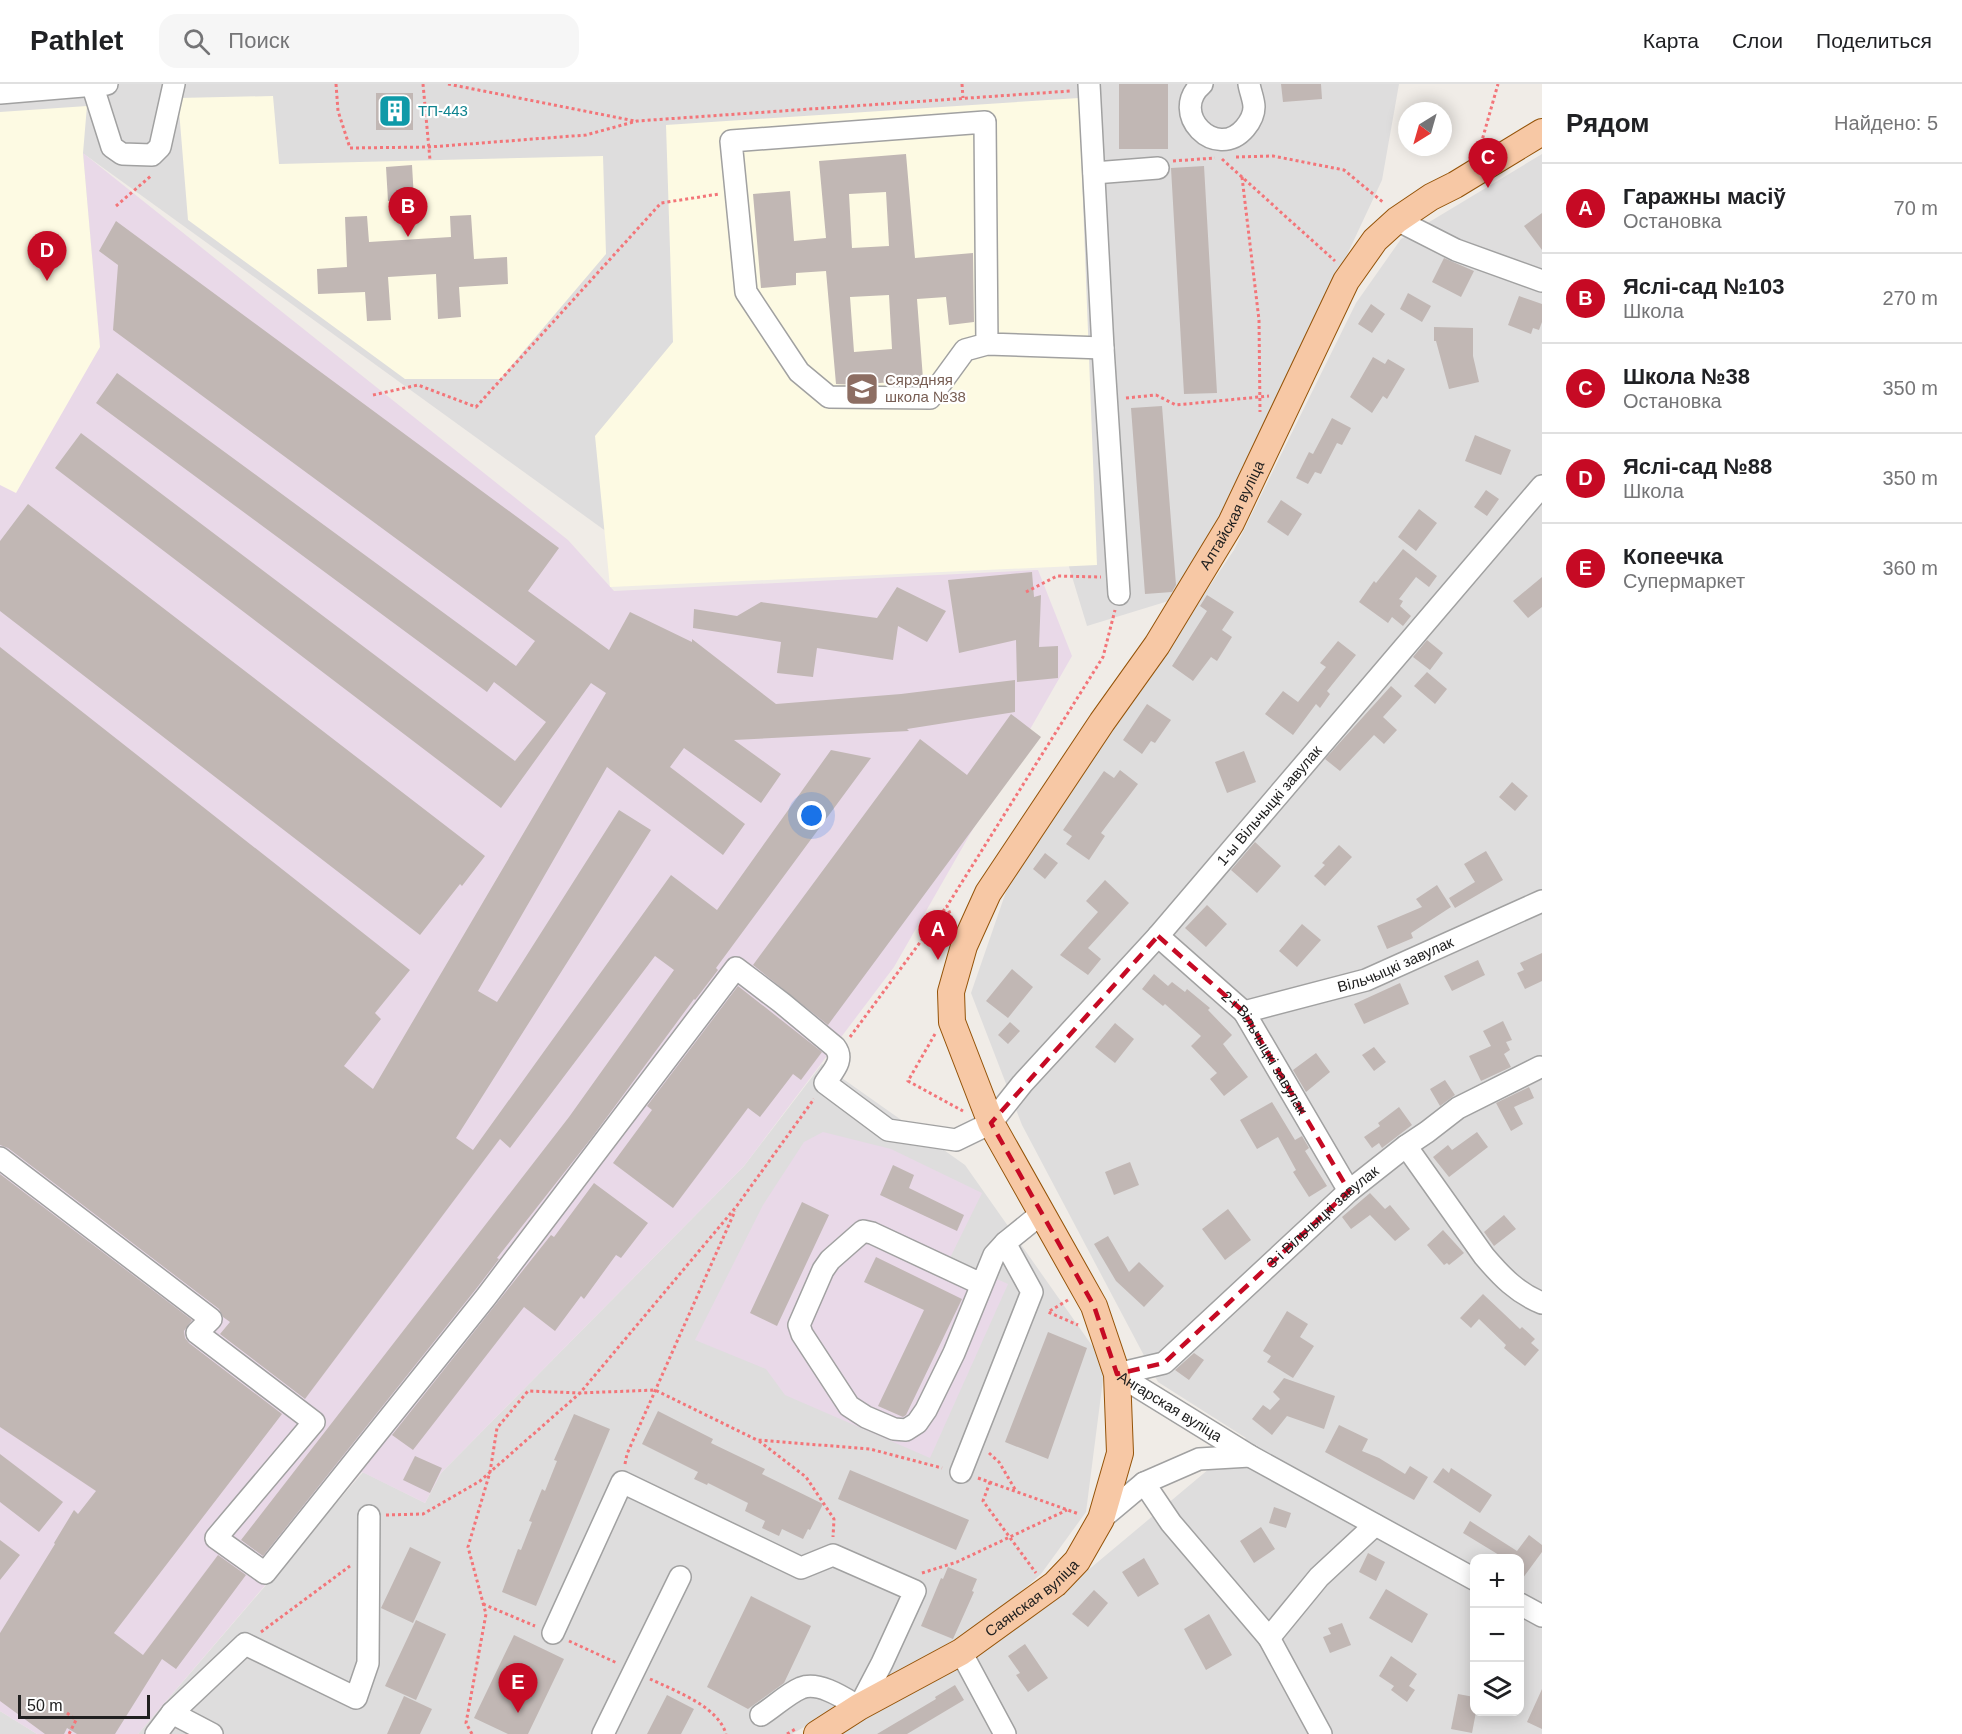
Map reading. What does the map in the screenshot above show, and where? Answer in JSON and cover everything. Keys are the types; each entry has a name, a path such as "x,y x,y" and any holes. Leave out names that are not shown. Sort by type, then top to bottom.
{"main road":[{"name":"Алтайская вуліца","path":"964,946 988,893 1102,722 1157,645 1232,523 1350,275 1375,240 1397,220 1431,197 1542,132"},
{"name":"Ангарская вуліца","path":"964,946 951,992 952,1022 991,1122 1094,1306 1117,1374"},
{"name":"Саянская вуліца","path":"811,1728 859,1707 961,1652 1049,1590 1077,1561 1101,1519 1120,1453 1117,1374"}],"street":[{"path":"0,93 97,84 112,147 122,154 152,155 160,147 174,84"},
{"path":"1202,84 1196,89 1191,102 1191,116 1197,128 1211,138 1225,140 1239,135 1252,120 1254,106 1249,84"},
{"path":"1089,87 1118,585"},
{"path":"987,344 985,122 731,141 746,292 799,372 829,397 930,398 965,350 987,344 1103,348"},
{"path":"1094,173 1158,168"},
{"path":"1397,220 1456,250 1542,281"},
{"name":"1-ы Вільчыцкі завулак","path":"991,1122 1022,1084 1158,936 1542,486"},
{"name":"Вільчыцкі завулак","path":"1244,1012 1366,980 1542,901"},
{"name":"2-і Вільчыцкі завулак","path":"1158,936 1244,1012 1349,1191"},
{"path":"0,1158 211,1319 197,1333 314,1422 216,1538 265,1573 486,1297 736,968 782,1003 838,1052 837,1065 825,1083 888,1130 956,1140 991,1122"},
{"name":"3-і Вільчыцкі завулак","path":"1117,1374 1164,1363 1349,1191 1406,1146 1458,1108 1540,1067"},
{"path":"1406,1146 1484,1256 1512,1287 1542,1303"},
{"path":"981,1284 872,1233 863,1231 830,1260 823,1270 799,1325 802,1334 849,1407 894,1429 906,1430 916,1423 926,1410 954,1353 994,1255 1042,1213"},
{"path":"962,1472 1032,1292 1005,1243"},
{"name":"Ангарская вуліца","path":"1117,1374 1250,1456 1470,1577"},
{"path":"1101,1519 1144,1483 1199,1460 1250,1456"},
{"path":"553,1633 622,1482 801,1568 832,1555 915,1591 859,1707 836,1693 817,1687 802,1687 761,1715"},
{"path":"1144,1483 1171,1523 1269,1638 1321,1734"},
{"path":"156,1734 172,1713 245,1644 356,1698 368,1663 369,1516"},
{"path":"1269,1638 1319,1577 1376,1525"},
{"path":"603,1734 680,1577"},
{"path":"1524,1606 1542,1617"},
{"path":"961,1652 1005,1734"},
{"path":"172,1713 212,1734"}],"path":[{"path":"336,84 338,111 350,148 429,147 586,135 637,122 1089,87"},
{"path":"423,84 430,160"},
{"path":"448,84 637,122"},
{"path":"962,84 963,98"},
{"path":"1472,175 1498,84"},
{"path":"116,206 153,174 152,155"},
{"path":"1158,168 1174,160 1273,156 1344,170 1383,202 1397,220"},
{"path":"1221,158 1350,275"},
{"path":"1242,177 1259,320 1260,422"},
{"path":"373,395 418,385 476,407 662,203 727,193"},
{"path":"1106,400 1156,395 1176,405 1260,398 1294,390"},
{"path":"838,1052 946,906 1103,657 1118,585 1057,576 1026,592"},
{"path":"946,906 964,946"},
{"path":"908,1081 938,1027"},
{"path":"369,1516 423,1514 480,1481 579,1393 736,1207 825,1083"},
{"path":"622,1482 627,1454 736,1207"},
{"path":"1077,1295 1048,1312 1086,1328"},
{"path":"472,1734 466,1723 486,1614 468,1547 490,1472 497,1428 528,1391 579,1393 655,1390 757,1440 806,1477 834,1519 832,1555"},
{"path":"757,1440 870,1449 962,1472 1067,1510 1101,1519"},
{"path":"990,1482 983,1501 1049,1590"},
{"path":"894,1582 957,1562 1067,1510"},
{"path":"245,1644 368,1552"},
{"path":"483,1604 553,1633"},
{"path":"67,1713 75,1720 69,1734"},
{"path":"787,1734 811,1728"}],"highlighted area":[{"path":"1158,936 1244,1012 1349,1191 1164,1363 1117,1374 1094,1306 991,1123"}],"shaded area":[{"path":"0,84 1399,84 1382,180 1188,595 1087,626 1063,547 643,558 84,154 100,347 0,470"},
{"path":"273,96 279,164 603,156 606,254 500,379 405,379 188,220 178,98"},
{"name":"Сярэдняя школа №38","path":"1079,98 1097,565 610,587 595,436 673,342 666,125"},
{"path":"87,106 83,153 100,347 16,493 0,485 0,112"},
{"path":"83,153 568,540 614,591 1038,570 1072,656 894,967 744,1166 441,1473 425,1503 362,1472 138,1734 37,1734 0,1711 0,474 100,347"},
{"path":"1542,154 1542,1734 832,1734 1050,1602 1246,1438 1158,1382 1022,1125 971,993 1009,883 1234,550 1356,303 1401,239"},
{"path":"822,1064 965,1165 1105,1364 1086,1512 1041,1574 1000,1610 962,1635 792,1734 138,1734 363,1472 425,1503 441,1473 744,1166"},
{"path":"823,1132 891,1149 982,1193 950,1258 1008,1284 930,1458 785,1395 766,1369 695,1340 763,1205 804,1142"},
{"path":"0,1711 37,1734 0,1734"}],"building":[{"path":"1119,84 1168,84 1168,149 1119,149"},
{"path":"1281,84 1321,84 1322,99 1283,102"},
{"name":"ТП-443","path":"376,93 413,93 413,130 376,130"},
{"path":"906,154 915,258 973,253 974,322 949,325 946,297 917,299 923,379 858,385 836,384 826,271 796,273 796,285 761,288 753,194 790,191 794,241 826,238 819,161","holes":["886,192 889,246 852,248 849,194","889,295 892,349 854,352 850,297"]},
{"path":"412,165 414,199 388,201 386,167"},
{"path":"1204,166 1217,393 1184,394 1171,168"},
{"path":"1542,213 1542,250 1524,226"},
{"path":"471,215 474,259 507,257 508,284 459,287 461,317 438,319 436,274 388,277 391,320 367,321 365,292 318,294 317,269 347,267 345,217 367,216 369,242 451,237 450,216"},
{"path":"116,221 559,548 528,591 609,650 630,612 692,642 692,639 776,704 901,694 1015,680 1015,712 907,729 909,731 734,740 781,774 761,803 684,748 670,767 745,824 723,855 607,767 478,991 497,1002 619,810 651,830 456,1138 473,1150 671,875 717,910 831,750 871,758 716,968 718,970 593,1136 497,1258 499,1259 476,1289 263,1556 241,1540 569,1117 674,970 655,956 510,1148 500,1139 305,1399 220,1334 230,1322 223,1317 219,1309 8,1148 0,1145 0,647 410,970 375,1013 381,1019 344,1066 373,1089 606,693 591,683 501,808 55,468 81,433 515,761 546,722 494,682 487,692 96,403 117,373 516,666 535,641 113,330 118,265 99,251"},
{"path":"1444,258 1474,271 1461,297 1432,282"},
{"path":"1408,293 1431,306 1422,322 1400,309"},
{"path":"1519,296 1542,304 1542,322 1539,330 1533,328 1531,334 1508,325"},
{"path":"1371,304 1385,314 1372,333 1358,324"},
{"path":"1434,327 1473,328 1473,356 1479,382 1449,389 1436,341 1434,341"},
{"path":"1373,357 1385,364 1388,359 1405,369 1387,399 1383,396 1372,413 1350,397"},
{"path":"1162,406 1176,585 1172,592 1145,594 1131,408"},
{"path":"1332,418 1351,428 1342,445 1337,443 1321,474 1315,472 1308,484 1296,478 1309,452 1313,454"},
{"path":"1475,435 1511,450 1501,475 1465,461"},
{"path":"1486,490 1499,499 1487,516 1474,507"},
{"path":"1281,500 1302,514 1288,536 1267,522"},
{"path":"28,504 485,856 420,935 0,611 0,541"},
{"path":"1419,509 1437,523 1416,551 1398,537"},
{"path":"1403,549 1437,576 1429,587 1416,577 1399,599 1403,601 1400,606 1411,616 1403,626 1392,617 1388,623 1359,602 1374,581 1376,583"},
{"path":"1032,572 1034,597 1041,595 1039,647 1058,646 1058,678 1017,682 1016,640 959,653 948,580"},
{"path":"1542,577 1542,607 1528,618 1513,601"},
{"path":"897,587 946,611 927,642 898,626 893,660 817,648 813,677 777,673 781,642 693,628 694,609 737,616 761,602 877,618"},
{"path":"1207,595 1234,612 1222,630 1232,637 1217,661 1211,657 1193,681 1172,666 1207,611 1200,606"},
{"path":"1427,640 1443,653 1430,670 1413,657"},
{"path":"1338,641 1356,655 1327,691 1330,694 1320,708 1316,704 1293,735 1265,714 1283,691 1298,702 1326,667 1320,663"},
{"path":"1427,672 1447,689 1435,704 1414,686"},
{"path":"1391,686 1402,696 1383,717 1397,730 1384,744 1374,735 1340,771 1325,759"},
{"path":"1147,704 1171,720 1155,743 1151,741 1142,754 1123,740"},
{"path":"1011,714 1041,737 828,1025 753,965 920,739 967,775"},
{"path":"1244,751 1256,782 1227,793 1215,762"},
{"path":"1120,770 1138,784 1101,833 1105,836 1089,860 1066,844 1072,836 1063,830 1104,771 1114,778"},
{"path":"1512,782 1528,796 1515,811 1499,797"},
{"path":"1255,842 1281,866 1257,893 1231,870"},
{"path":"1339,845 1352,857 1325,886 1314,876 1325,865 1322,863"},
{"path":"1486,851 1503,880 1455,908 1449,898 1475,882 1464,864"},
{"path":"1045,853 1058,863 1045,879 1033,869"},
{"path":"1105,880 1129,903 1088,948 1101,959 1088,975 1060,955 1098,912 1086,901"},
{"path":"1437,885 1451,907 1411,933 1413,938 1387,949 1377,926 1422,907 1416,899"},
{"path":"1207,905 1227,924 1206,947 1185,928"},
{"path":"1302,924 1321,940 1297,967 1279,951"},
{"path":"1542,953 1542,981 1525,989 1517,973 1524,970 1520,963"},
{"path":"1478,960 1485,975 1452,991 1444,976"},
{"path":"1012,969 1033,987 1008,1018 986,1001"},
{"path":"1154,974 1168,986 1172,982 1185,992 1187,989 1210,1008 1208,1010 1232,1035 1223,1044 1248,1077 1224,1096 1210,1079 1217,1073 1191,1046 1201,1036 1165,1004 1163,1006 1142,989"},
{"path":"1400,983 1409,1004 1364,1024 1354,1004"},
{"path":"738,986 822,1052 801,1080 793,1074 760,1117 748,1108 673,1208 613,1163 652,1110 647,1106"},
{"path":"1503,1021 1512,1040 1506,1042 1510,1050 1504,1054 1511,1067 1481,1081 1469,1056 1491,1046 1483,1031"},
{"path":"1010,1022 1020,1031 1008,1044 998,1035"},
{"path":"1115,1023 1134,1039 1115,1063 1095,1047"},
{"path":"1374,1047 1386,1062 1374,1071 1362,1055"},
{"path":"1316,1053 1330,1072 1306,1092 1293,1070"},
{"path":"1445,1080 1455,1095 1440,1106 1430,1089"},
{"path":"1529,1087 1534,1098 1514,1107 1523,1124 1511,1131 1496,1103"},
{"path":"1272,1102 1295,1140 1302,1136 1309,1148 1305,1151 1327,1186 1309,1197 1293,1172 1296,1170 1278,1137 1257,1149 1240,1120"},
{"path":"1399,1107 1412,1125 1382,1148 1379,1143 1372,1148 1364,1137 1380,1126 1378,1123"},
{"path":"1477,1132 1488,1147 1449,1177 1433,1157 1448,1145 1452,1150"},
{"path":"1130,1162 1139,1185 1114,1195 1105,1172"},
{"path":"893,1165 914,1175 909,1188 964,1215 957,1231 880,1195"},
{"path":"0,1174 192,1320 184,1331 189,1343 282,1414 114,1633 143,1655 218,1555 246,1575 176,1669 162,1659 115,1734 77,1734 67,1728 64,1734 45,1734 0,1701 0,1633 74,1510 78,1514 96,1491 0,1427"},
{"path":"594,1183 648,1223 621,1258 616,1255 584,1299 581,1296 555,1331 524,1307 413,1450 392,1435 551,1235 554,1237"},
{"path":"1370,1193 1385,1209 1390,1205 1410,1229 1395,1241 1370,1215 1351,1229 1342,1217"},
{"path":"802,1202 829,1215 777,1326 750,1313"},
{"path":"1228,1209 1251,1240 1225,1260 1202,1229"},
{"path":"1504,1215 1516,1229 1494,1246 1484,1232"},
{"path":"1443,1230 1464,1253 1449,1265 1447,1263 1444,1265 1427,1245"},
{"path":"1108,1236 1129,1272 1139,1262 1164,1286 1144,1307 1116,1281 1094,1244"},
{"path":"876,1257 962,1299 903,1417 878,1406 924,1310 864,1282"},
{"path":"1483,1294 1520,1329 1522,1327 1535,1339 1531,1343 1539,1350 1525,1366 1504,1348 1506,1345 1479,1319 1471,1328 1460,1318"},
{"path":"1287,1311 1308,1324 1300,1337 1314,1346 1293,1378 1267,1362 1271,1356 1263,1351"},
{"path":"1048,1332 1087,1348 1048,1459 1005,1442"},
{"path":"1194,1353 1204,1360 1189,1380 1175,1370"},
{"path":"1284,1378 1335,1396 1324,1429 1287,1416 1272,1435 1252,1419 1263,1405 1270,1410 1280,1399 1273,1392"},
{"path":"658,1411 713,1439 711,1443 765,1469 762,1474 823,1504 803,1539 782,1529 779,1536 762,1528 765,1521 745,1511 748,1503 708,1483 707,1485 694,1479 698,1472 642,1444"},
{"path":"574,1414 610,1429 536,1606 502,1592 518,1549 521,1550 532,1522 529,1521 542,1489 545,1491 557,1461 554,1460"},
{"path":"1339,1425 1368,1439 1362,1451 1379,1458 1405,1474 1410,1466 1428,1477 1414,1500 1325,1452"},
{"path":"0,1454 63,1502 39,1532 0,1502"},
{"path":"415,1456 442,1468 430,1493 403,1480"},
{"path":"1443,1468 1449,1473 1451,1468 1492,1495 1480,1513 1433,1482"},
{"path":"850,1470 969,1520 956,1550 838,1499"},
{"path":"1274,1507 1291,1513 1286,1528 1269,1523"},
{"path":"1470,1521 1517,1551 1529,1535 1542,1545 1542,1552 1524,1577 1524,1554 1497,1554 1463,1533"},
{"path":"1261,1527 1275,1549 1254,1563 1240,1541"},
{"path":"0,1540 20,1555 0,1580"},
{"path":"410,1547 441,1562 413,1623 381,1608"},
{"path":"1368,1553 1385,1562 1376,1581 1359,1572"},
{"path":"1144,1558 1159,1584 1138,1597 1122,1572"},
{"path":"948,1567 977,1579 972,1591 974,1592 953,1639 921,1626"},
{"path":"1386,1589 1428,1614 1412,1643 1369,1618"},
{"path":"1094,1590 1108,1603 1088,1627 1072,1614"},
{"path":"751,1596 811,1626 784,1683 748,1709 707,1687"},
{"path":"1209,1614 1232,1655 1206,1670 1184,1629"},
{"path":"416,1620 446,1634 416,1700 385,1686"},
{"path":"1342,1623 1351,1645 1330,1653 1323,1637 1331,1634 1328,1628"},
{"path":"514,1635 564,1659 528,1734 508,1734 474,1718"},
{"path":"1025,1644 1048,1678 1028,1692 1016,1675 1020,1673 1008,1656"},
{"path":"1391,1656 1417,1674 1409,1686 1415,1690 1407,1702 1391,1690 1394,1686 1379,1676"},
{"path":"955,1685 964,1700 907,1734 877,1734 936,1699 935,1697"},
{"path":"1542,1689 1542,1729 1527,1722"},
{"path":"1458,1694 1470,1696 1470,1716 1475,1716 1472,1733 1451,1729"},
{"path":"667,1695 694,1709 681,1734 647,1734"},
{"path":"404,1696 432,1709 420,1734 387,1734"}],"place":[{"name":"ТП-443","path":"395,111"},
{"name":"Школа №38","path":"1488,188"},
{"name":"Яслі-сад №103","path":"408,237"},
{"name":"Яслі-сад №88","path":"47,281"},
{"name":"Сярэдняя школа №38","path":"862,389"},
{"name":"Гаражны масіў","path":"938,960"},
{"name":"Копеечка","path":"518,1713"}]}
